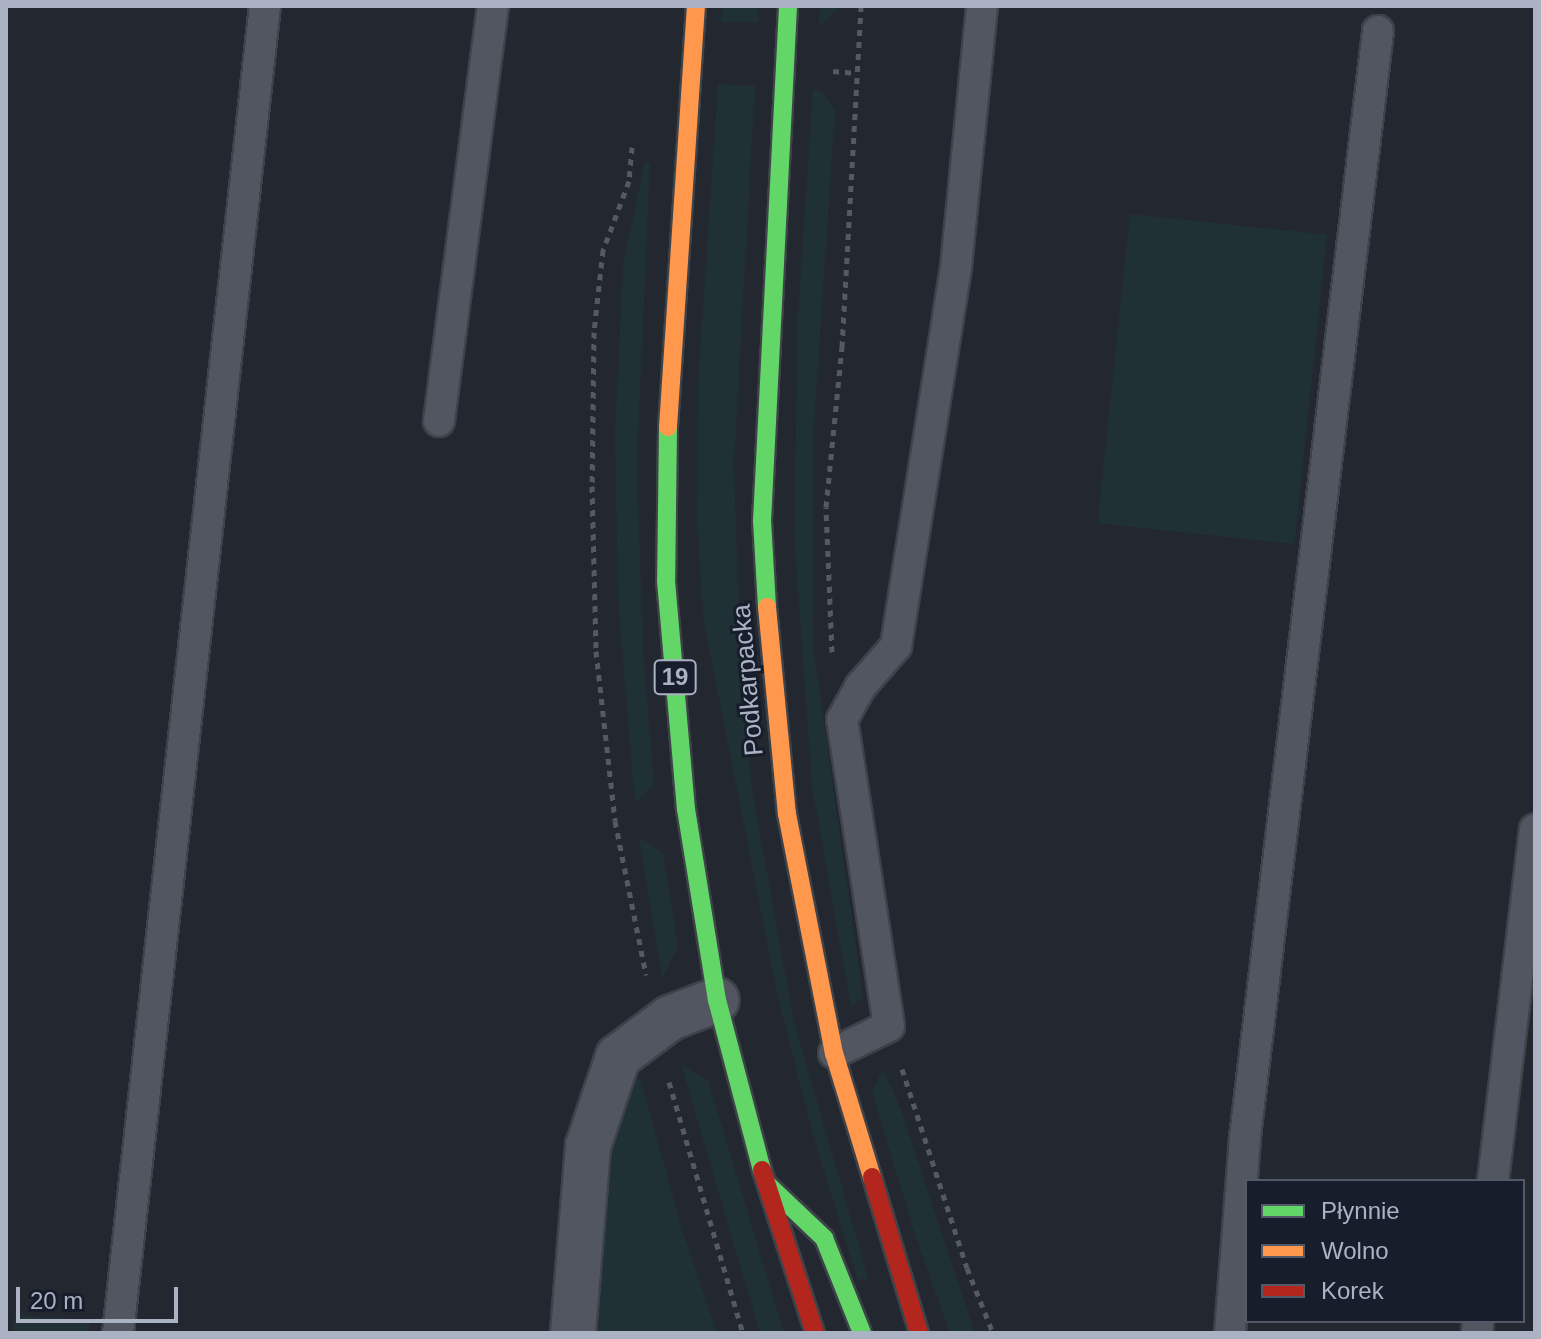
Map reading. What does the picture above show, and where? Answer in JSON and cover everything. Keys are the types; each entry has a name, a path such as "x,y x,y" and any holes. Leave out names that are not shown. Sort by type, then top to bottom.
{"highway":[{"name":"19","path":"696,6 665,469 666,581 686,809 717,1000 765,1182 815,1333"},
{"name":"Podkarpacka","path":"788,6 762,521 772,694 787,814 834,1053 914,1328"},
{"path":"765,1182 824,1238 862,1333"}],"street":[{"path":"573,1333 588,1146 618,1057 670,1018 717,1000"}],"lane":[{"path":"118,1333 265,6"},
{"path":"439,421 493,6"},
{"path":"834,1053 889,1026 842,720 860,687 896,646 956,267 982,6"},
{"path":"1230,1333 1245,1137 1378,31"},
{"path":"1493,1179 1535,830"}],"path":[{"path":"842,720 832,655 826,507 842,347 861,6"},
{"path":"889,1026 967,1268 993,1333"}],"shaded area":[{"path":"722,6 758,6 758,22 722,22"},
{"path":"820,6 842,6 819,26"},
{"path":"718,84 755,86 734,464 740,652 752,789 793,1018 868,1278 858,1281 812,1132 777,993 703,617 697,522 698,381"},
{"path":"813,89 823,92 835,110 813,441 813,645 863,997 851,1007 812,786 794,536 798,313"},
{"path":"645,162 650,163 637,462 643,650 654,784 635,803 618,601 615,434 623,264"},
{"path":"1130,214 1327,235 1294,544 1097,523"},
{"path":"639,837 663,853 678,947 662,978"},
{"path":"681,1064 708,1080 784,1333 760,1333"},
{"path":"883,1068 901,1110 975,1333 950,1333 917,1241 872,1092"},
{"path":"640,1077 681,1226 717,1333 595,1333 610,1159 623,1092"},
{"path":"15,1315 89,1320 89,1333 13,1333"}],"traffic: fast":[{"path":"767,607 762,521 788,6"},
{"path":"668,427 666,581 686,809 717,1000 762,1170"},
{"path":"767,1184 824,1238 862,1333"}],"traffic: slow":[{"path":"668,427 696,6"},
{"path":"767,607 787,814 834,1053 872,1177"}],"traffic: jam":[{"path":"762,1170 815,1333"},
{"path":"872,1177 919,1333"}]}
